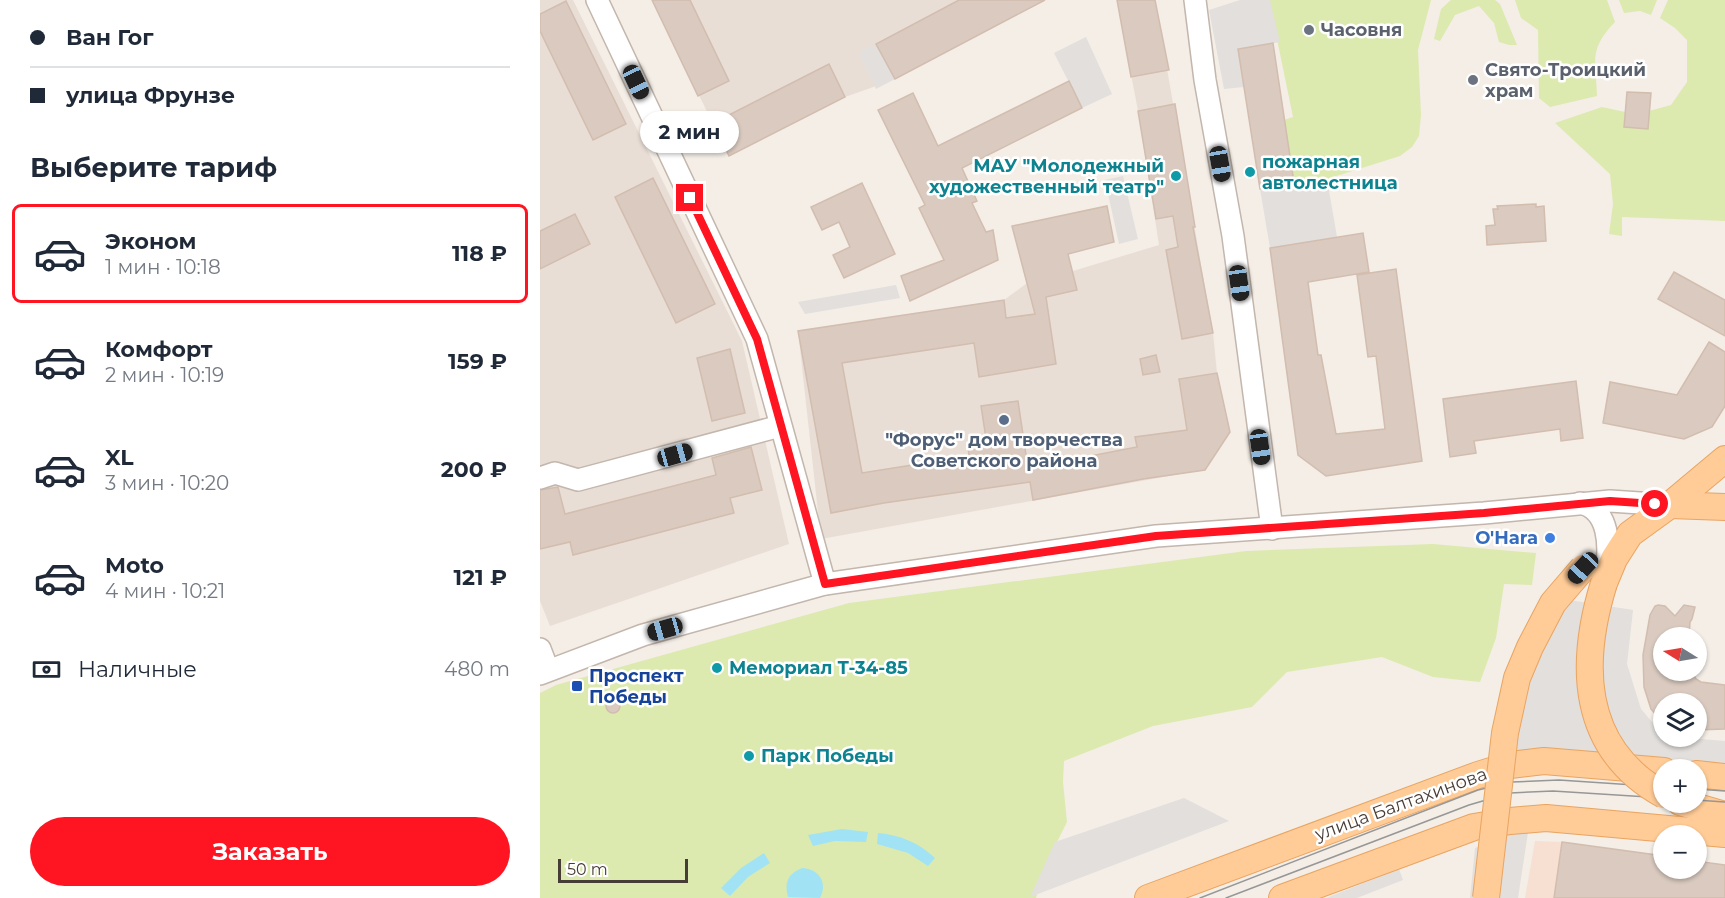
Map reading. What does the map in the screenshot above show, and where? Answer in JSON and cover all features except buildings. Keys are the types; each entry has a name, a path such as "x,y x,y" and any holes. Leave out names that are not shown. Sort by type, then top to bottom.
{"main road":[{"path":"1486,898 1505,733 1517,678 1530,646 1553,603 1598,550 1630,534 1670,505 1725,459"},
{"path":"1670,505 1725,507"},
{"path":"1630,534 1614,559 1595,611 1589,652 1591,693 1594,709 1605,737 1615,753 1643,783 1653,789"},
{"name":"улица Балтахинова","path":"1148,898 1510,765 1544,761 1653,770"},
{"path":"1707,775 1725,777"},
{"path":"1707,810 1725,815"},
{"path":"1282,898 1474,827 1510,821 1546,818 1725,834"}],"street":[{"path":"597,0 757,339 825,584"},
{"path":"1195,0 1205,80 1233,236 1272,529"},
{"path":"540,478 555,473 578,480 780,426"},
{"path":"540,649 544,672 643,635 825,584 1156,536 1484,513 1610,501 1670,505"},
{"path":"1580,503 1590,505 1603,520 1598,550 1608,560 1604,583"}],"shaded area":[{"path":"540,0 573,0 742,341 789,544 550,626 540,601"},
{"path":"652,0 1045,0 893,80 845,97 729,156"},
{"path":"1117,0 1155,0 1213,333 1217,373 1230,432 1202,470 821,539 798,331 1004,300 1027,283 1159,245 1138,111"},
{"path":"1240,0 1270,0 1280,42 1238,49 1244,87 1224,89 1209,10"},
{"path":"1086,37 1112,94 1082,108 1054,53"},
{"path":"876,44 895,79 876,89 858,52"},
{"path":"1123,176 1138,239 1119,244 1105,180"},
{"path":"1327,179 1337,237 1270,248 1260,189"},
{"path":"896,285 900,298 805,314 798,302"},
{"path":"1563,599 1633,610 1627,664 1641,709 1653,723 1653,747 1707,747 1707,740 1725,741 1725,763 1707,762 1707,759 1666,759 1562,752 1508,757 1521,682"},
{"path":"1184,798 1229,821 1030,897 1055,842"},
{"path":"1529,826 1518,898 1470,898 1475,848"},
{"path":"1535,841 1562,842 1653,855 1653,879 1707,879 1707,862 1725,865 1725,898 1525,898"},
{"path":"1399,869 1403,880 1357,898 1326,898"}],"green space":[{"path":"1269,0 1431,0 1418,50 1421,115 1419,136 1412,147 1400,156 1327,179 1294,183 1284,120 1293,117"},
{"path":"1451,0 1495,0 1500,4 1517,45 1499,42 1494,23 1479,6 1455,15 1440,41 1434,39 1441,9"},
{"path":"1515,0 1607,0 1615,22 1597,48 1595,65 1597,96 1550,107 1539,98 1538,30 1521,18"},
{"path":"1619,0 1657,0 1651,15 1640,11 1624,13"},
{"path":"1668,0 1725,0 1725,221 1622,217 1622,236 1609,234 1613,204 1610,174 1555,123 1602,107 1625,112 1624,127 1648,129 1649,111 1671,105 1687,82 1687,40 1660,18"},
{"path":"1433,544 1536,553 1532,585 1504,584 1496,638 1480,682 1433,677 1382,657 1287,672 1252,707 1153,726 1064,761 1063,782 1067,822 1046,864 1036,898 540,898 540,693 556,685 849,603 1246,551"}],"water":[{"path":"842,829 868,832 866,842 835,841 813,846 808,835"},
{"path":"878,833 909,841 923,848 935,858 928,866 908,853 877,844"},
{"path":"764,853 770,863 748,877 730,896 721,888 741,868"},
{"path":"802,868 813,871 820,877 823,887 820,898 788,897 788,879"}],"tram line":[{"path":"1200,898 1478,790 1512,782 1559,780 1653,786"},
{"path":"1707,790 1725,791"},
{"path":"1226,898 1469,805 1510,793 1553,791 1653,797"},
{"path":"1707,801 1725,802"}],"place":[{"name":"Часовня","path":"1309,30"},
{"name":"Свято-Троицкий храм","path":"1473,80"},
{"name":"пожарная автолестница","path":"1250,172"},
{"name":"МАУ \"Молодежный художественный театр\"","path":"1176,176"},
{"name":"\"Форус\" дом творчества Советского района","path":"1004,420"},
{"name":"O'Hara","path":"1550,538"},
{"name":"Мемориал Т-34-85","path":"717,668"},
{"name":"Проспект Победы","path":"577,686"},
{"name":"Парк Победы","path":"749,756"}],"route":[{"path":"690,198 757,339 825,584 1156,536 1484,513 1610,501 1655,504"}]}
